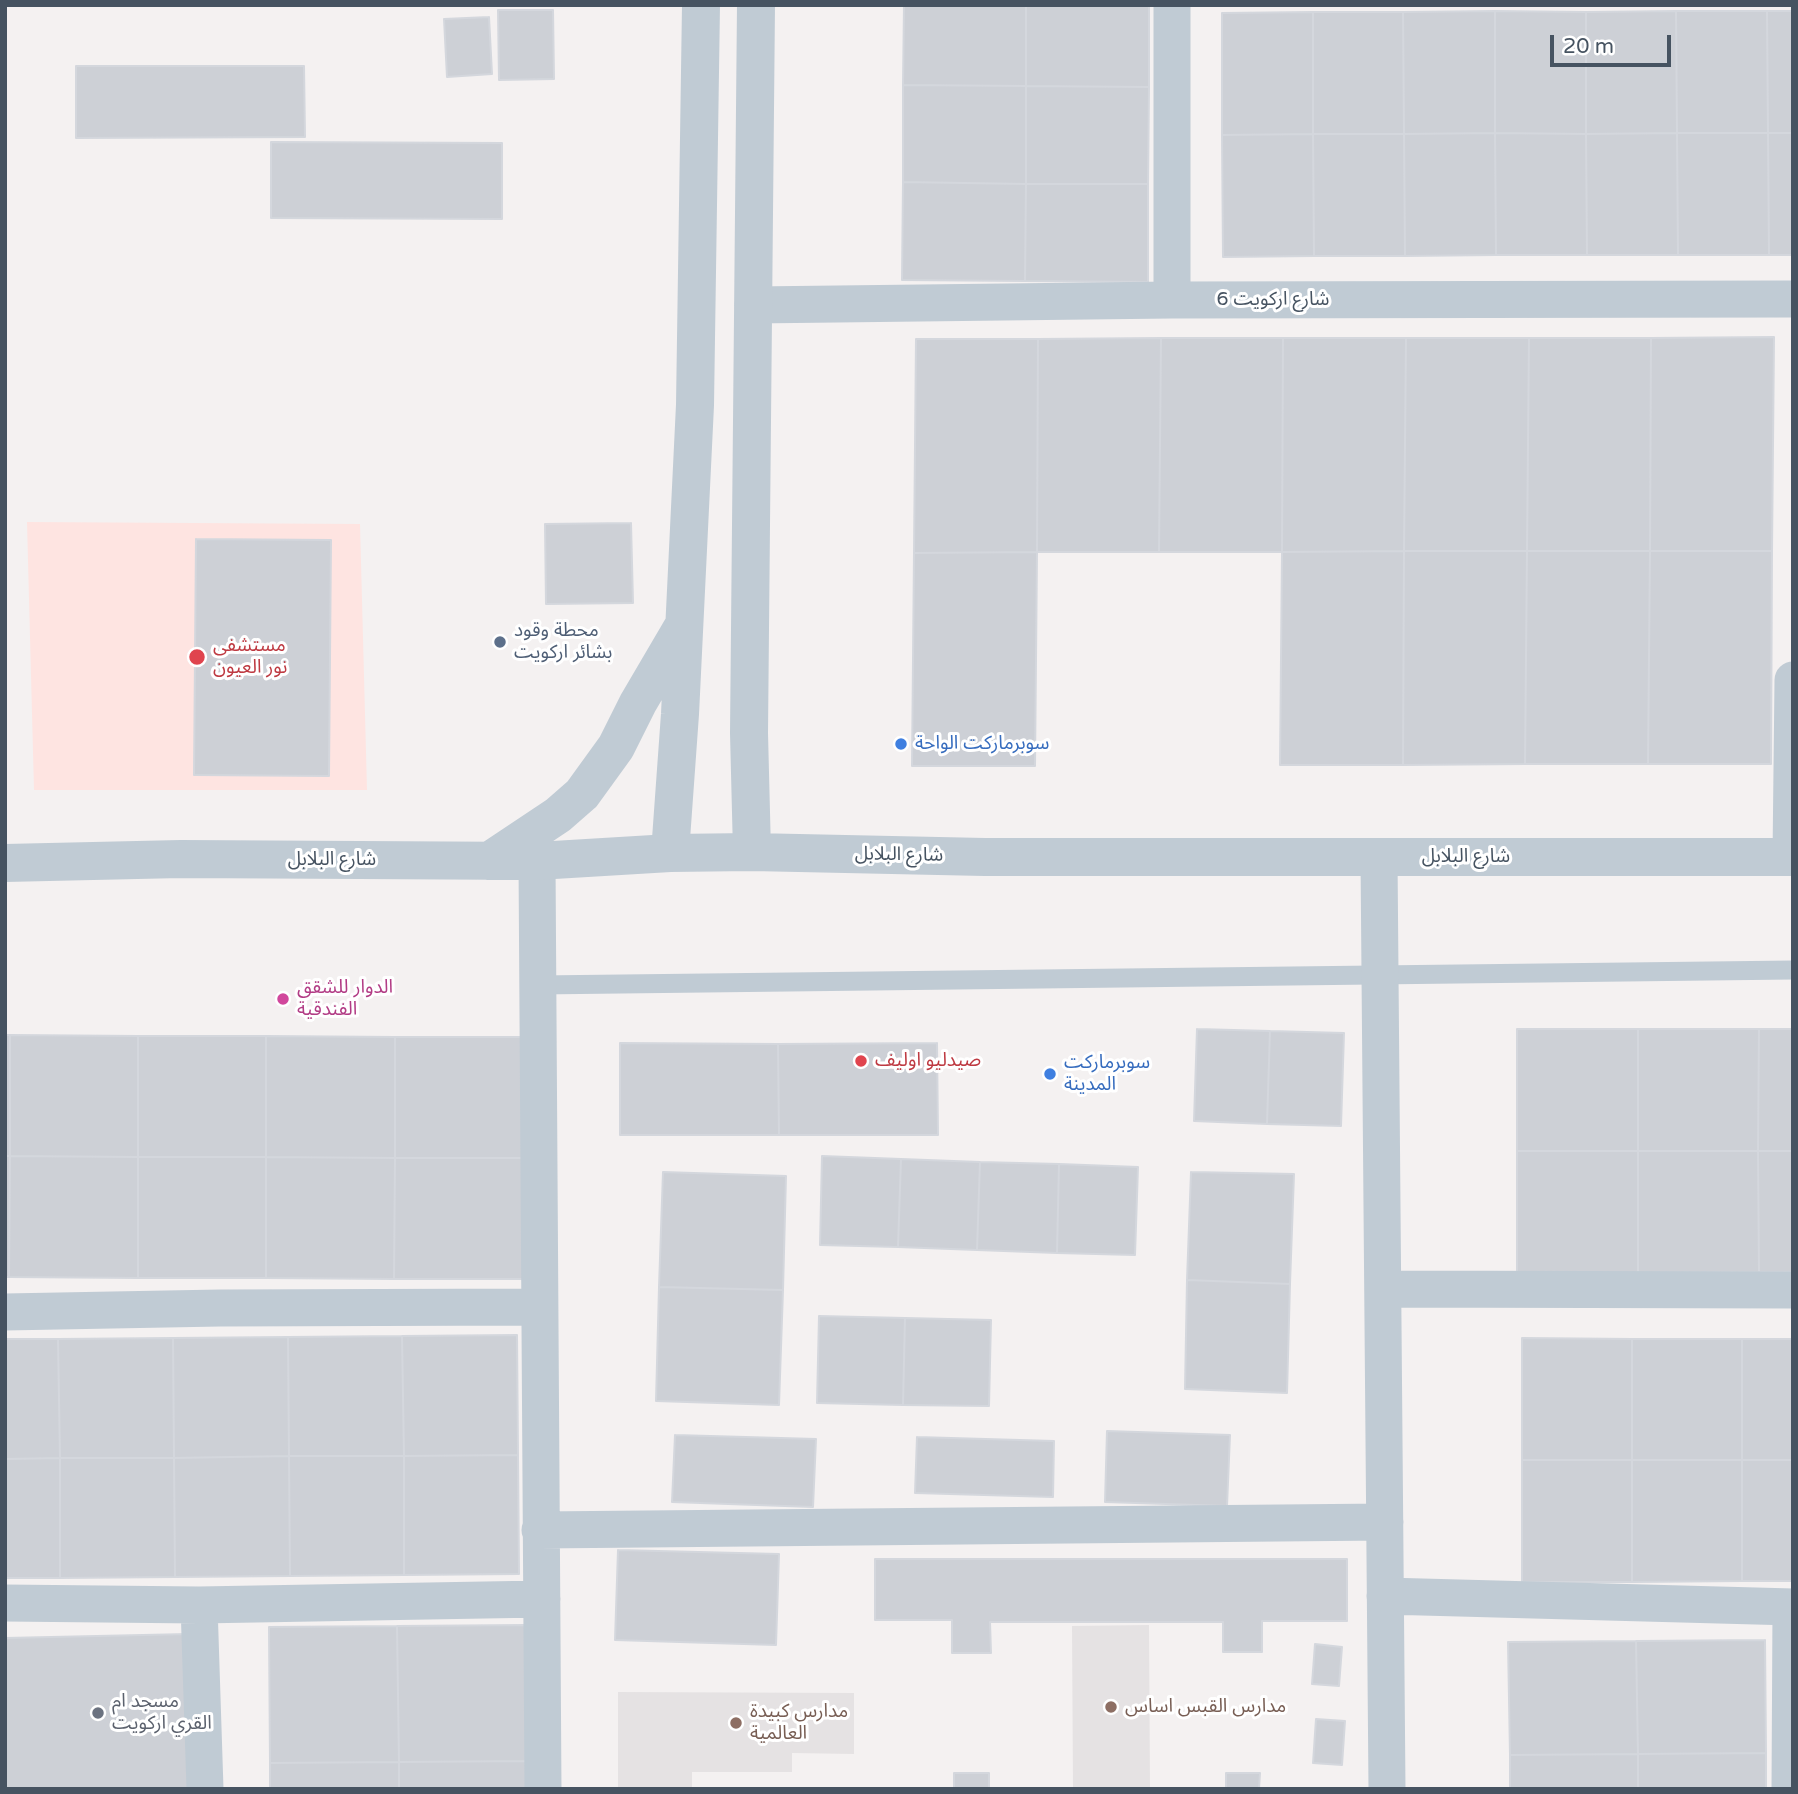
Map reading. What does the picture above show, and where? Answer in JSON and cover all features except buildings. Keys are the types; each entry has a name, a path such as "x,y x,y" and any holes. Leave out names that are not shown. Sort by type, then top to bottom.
{"street":[{"path":"670,853 685,623 696,339 701,5"},
{"path":"752,852 749,733 756,5"},
{"path":"1172,5 1172,300"},
{"name":"شارع اركويت 6","path":"753,305 1172,300 1793,299"},
{"path":"489,861 558,815 582,793 616,747 638,703 685,623"},
{"path":"1792,857 1793,680"},
{"name":"شارع البلابل","path":"5,863 181,859 489,861 752,852 985,857 1792,857"},
{"path":"1378,857 1387,1789"},
{"path":"537,860 543,1789"},
{"path":"1382,1289 1793,1290"},
{"path":"5,1312 540,1307"},
{"path":"540,1530 1385,1522"},
{"path":"1385,1596 1792,1607 1790,1789"},
{"path":"5,1603 199,1605 542,1599"},
{"path":"199,1605 205,1789"}],"lane":[{"path":"538,985 1793,970"}],"shaded area":[{"name":"مستشفى نور العيون","path":"27,522 360,524 367,790 34,790"},
{"name":"مدارس القبس اساس","path":"1149,1625 1150,1789 1073,1789 1072,1626"},
{"name":"مدارس كبيدة العالمية","path":"618,1692 854,1693 854,1754 792,1753 792,1772 692,1772 692,1789 618,1789"}],"place":[{"name":"محطة وقود بشائر اركويت","path":"500,642"},
{"name":"مستشفى نور العيون","path":"197,657"},
{"name":"سوبرماركت الواحة","path":"901,744"},
{"name":"الدوار للشقق الفندقية","path":"283,999"},
{"name":"صيدليو اوليف","path":"861,1061"},
{"name":"سوبرماركت المدينة","path":"1050,1074"},
{"name":"مدارس القبس اساس","path":"1111,1707"},
{"name":"مسجد ام القري اركويت","path":"98,1713"},
{"name":"مدارس كبيدة العالمية","path":"736,1723"}]}
